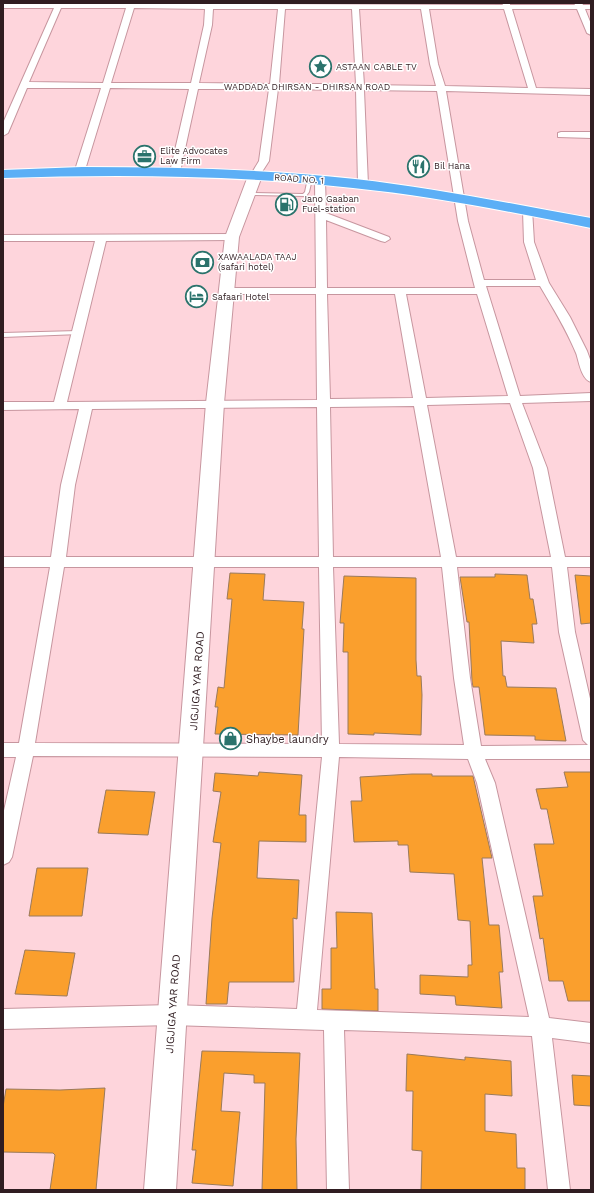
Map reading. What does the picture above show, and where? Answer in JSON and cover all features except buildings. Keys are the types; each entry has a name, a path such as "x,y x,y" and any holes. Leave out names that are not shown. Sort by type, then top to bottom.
{"highway":[{"name":"ROAD NO. 1","path":"3,174 80,170 175,172 252,185 315,180 363,185 460,199 591,223"}],"street":[{"path":"3,133 59,4"},
{"path":"3,6 59,4 282,4 578,5 591,7"},
{"path":"252,185 264,161 274,87 282,4"},
{"path":"80,170 132,5"},
{"path":"175,172 208,25 208,5"},
{"path":"355,5 360,87 363,185"},
{"path":"425,5 434,64 441,89 463,221 480,287 516,400 540,468 559,563 567,632 591,740"},
{"path":"507,5 533,91"},
{"path":"578,5 591,33"},
{"name":"WADDADA DHIRSAN - DHIRSAN ROAD","path":"23,85 360,87 591,92"},
{"path":"561,135 591,135"},
{"path":"306,1019 331,750 323,404 321,215 315,180"},
{"name":"JIGJIGA YAR ROAD","path":"160,1190 215,403 232,237 252,185"},
{"path":"528,211 530,242 543,282 564,317 581,351 591,378"},
{"path":"321,215 386,239"},
{"path":"4,238 101,239 232,237"},
{"path":"60,406 101,239"},
{"path":"226,291 400,291 543,282"},
{"path":"400,291 449,561 462,678 473,752 486,783 541,1027 559,1190"},
{"path":"3,406 215,403 323,404 591,397"},
{"path":"3,857 26,749 58,562 68,485 86,406"},
{"path":"3,562 591,562"},
{"path":"3,750 192,749 552,753 591,752"},
{"path":"3,1019 172,1015 541,1027 591,1034"},
{"path":"334,1020 338,1190"}],"lane":[{"path":"252,185 304,196 315,180"},
{"path":"3,335 78,333"}],"place":[{"name":"ASTAAN CABLE TV","path":"320,67"},
{"name":"Elite Advocates Law Firm","path":"144,156"},
{"name":"Bil Hana","path":"419,166"},
{"name":"Jano Gaaban Fuel-station","path":"286,204"},
{"name":"XAWAALADA TAAJ (safari hotel)","path":"202,262"},
{"name":"Safaari Hotel","path":"196,297"},
{"name":"Shaybe laundry","path":"231,739"}]}
